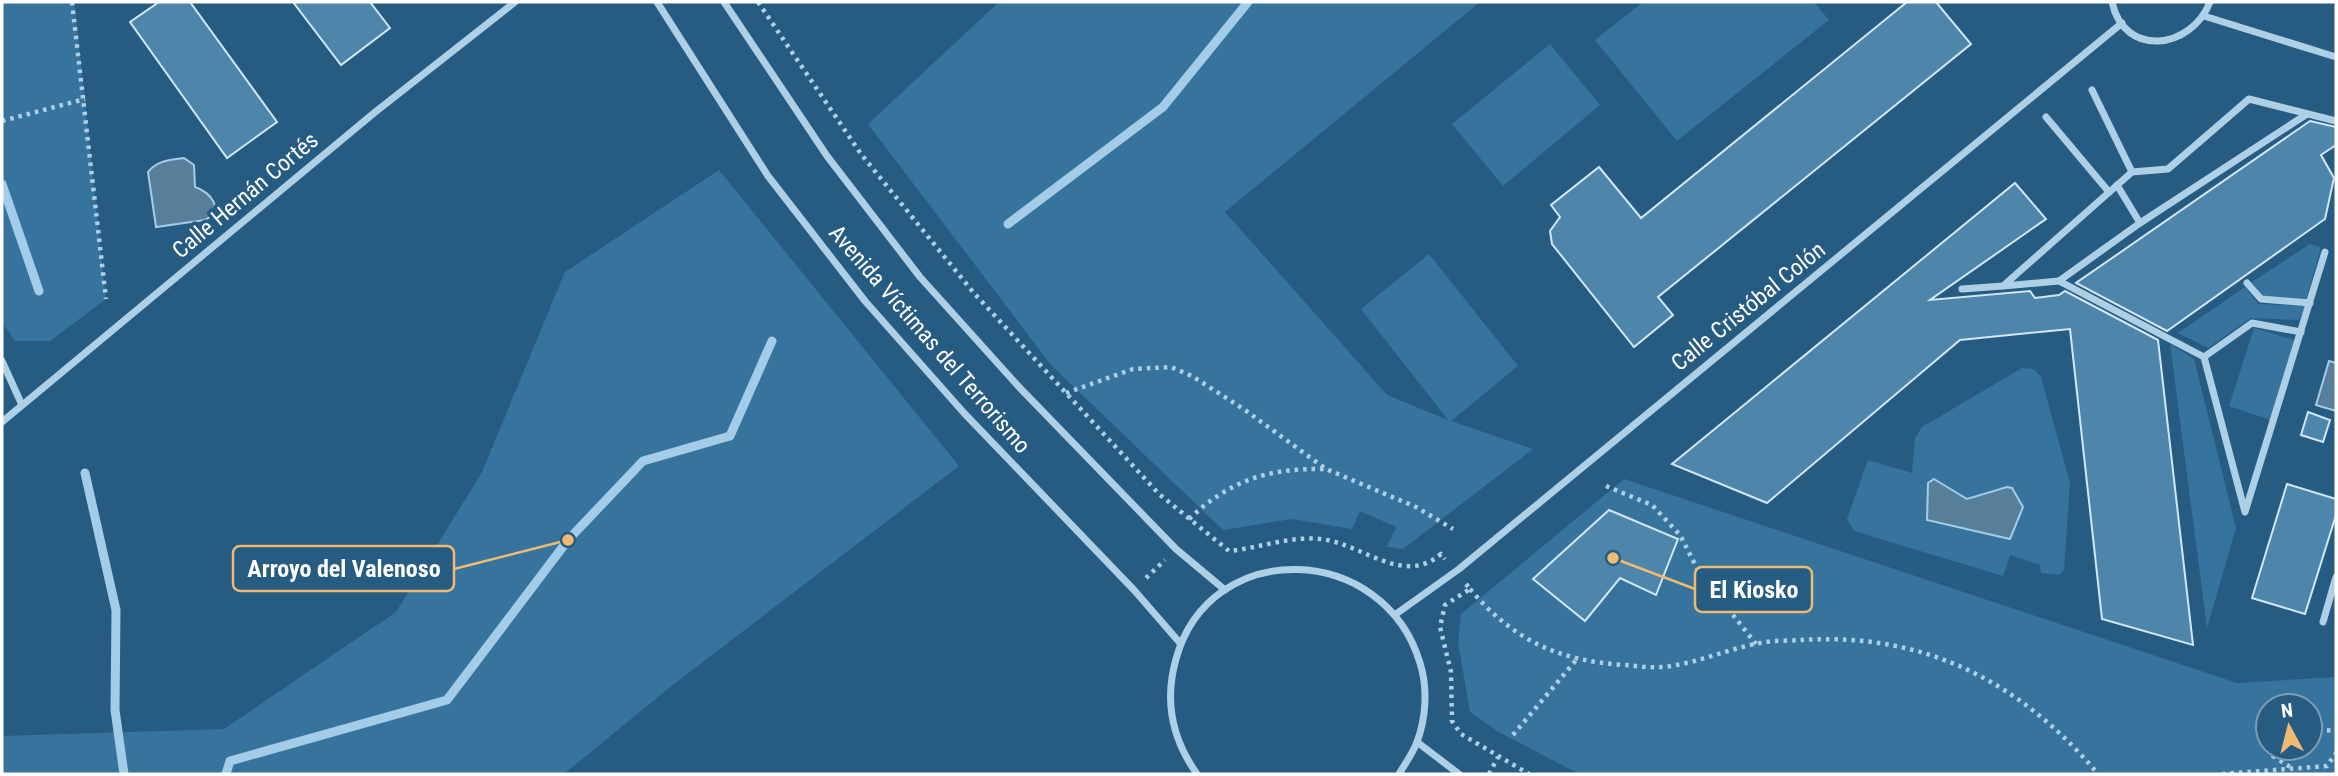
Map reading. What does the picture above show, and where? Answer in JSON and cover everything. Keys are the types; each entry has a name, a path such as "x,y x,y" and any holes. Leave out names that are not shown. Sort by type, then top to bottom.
{"street":[{"name":"Calle Hernán Cortés","path":"2,422 374,113 515,2"},
{"name":"Avenida Víctimas del Terrorismo","path":"657,2 768,176 865,301 964,413 1134,590 1180,643"},
{"name":"Avenida Víctimas del Terrorismo","path":"724,2 827,156 920,277 1019,387 1176,550 1225,590"},
{"path":"2112,2 2122,23 2141,37 2165,41 2194,29 2210,2"},
{"path":"2204,16 2336,57"},
{"name":"Calle Cristóbal Colón","path":"1395,614 1456,572 2122,23"},
{"path":"2092,90 2132,172"},
{"path":"2003,286 2132,172 2168,169 2249,99 2336,121"},
{"path":"1962,289 2059,281 2140,223 2307,114"},
{"path":"2046,117 2109,192"},
{"path":"2117,185 2140,223"},
{"path":"2059,281 2204,357 2245,512 2325,252"},
{"path":"2248,283 2261,299 2309,303"},
{"path":"2204,357 2252,323 2301,331"},
{"path":"2,361 22,405"},
{"path":"1197,774 1182,753 1170,717 1170,680 1180,643 1199,614 1225,590 1259,574 1297,568 1334,573 1369,589 1395,614 1414,643 1424,675 1425,709 1417,742 1399,774"},
{"path":"2323,622 2336,577"},
{"path":"1417,742 1459,774"}],"path":[{"path":"72,2 106,299"},
{"path":"758,2 861,154 973,292 1159,494 1228,551 1272,542 1320,539 1407,569 1433,561 1441,554 1494,617 1527,639 1560,656 1577,659 1661,667 1710,658 1756,644 1839,638 1906,646 1955,664 2018,697 2044,717 2098,774"},
{"path":"2,121 85,99"},
{"path":"1066,393 1133,369 1171,367 1192,376 1245,410 1326,469 1416,507 1453,529"},
{"path":"1189,519 1211,498 1246,480 1287,469 1326,469"},
{"path":"1605,486 1652,505 1680,535 1699,572 1756,644"},
{"path":"1134,590 1176,550"},
{"path":"1470,589 1446,605 1440,627 1451,672 1452,721 1461,734 1529,774"},
{"path":"1513,735 1577,659"},
{"path":"2222,774 2328,766 2336,753"},
{"path":"1489,774 1499,757"},
{"path":"2282,762 2291,768"}],"shaded area":[{"path":"2,2 73,2 75,9 106,299 50,341 15,341 2,322"},
{"path":"999,2 1480,2 1225,212 1387,395 1448,420 1361,309 1429,254 1518,366 1451,421 1533,449 1403,549 1387,547 1396,527 1360,511 1352,529 1292,519 1223,530 1051,365 868,124"},
{"path":"1643,2 1814,2 1829,20 1677,141 1595,40"},
{"path":"1550,44 1600,105 1503,186 1452,124"},
{"path":"184,158 194,165 195,187 201,189 214,202 214,211 205,220 156,227 148,172 160,163"},
{"path":"719,170 959,466 669,688 564,774 2,774 2,736 224,729 396,612 482,472 565,272"},
{"path":"2310,244 2321,247 2306,300 2262,296 2252,282"},
{"path":"2245,287 2258,304 2305,306 2299,320 2251,318 2208,348 2178,333"},
{"path":"2254,328 2294,340 2270,420 2229,406"},
{"path":"2170,344 2194,359 2236,528 2207,628"},
{"path":"2329,361 2336,363 2336,411 2316,405"},
{"path":"2022,368 2034,369 2041,377 2070,483 2064,570 2059,575 2041,573 2040,565 2010,555 2003,576 1854,531 1847,519 1868,460 1912,473 1915,438 1922,427"},
{"path":"1624,479 2237,683 2336,677 2336,774 1579,774 1497,731 1470,712 1458,642 1461,614"},
{"path":"1934,479 1967,499 2007,487 2012,488 2023,507 2010,539 1927,520 1928,483"}],"building":[{"path":"159,2 190,2 277,122 227,158 130,22"},
{"path":"293,2 370,2 390,28 341,65"},
{"path":"1907,2 1936,2 1971,44 1658,297 1673,315 1634,347 1552,244 1550,231 1560,217 1551,205 1599,167 1641,218"},
{"path":"2310,121 2336,127 2336,145 2321,155 2334,178 2325,219 2167,331 2076,283"},
{"path":"2015,183 2046,219 1930,300 2030,291 2035,298 2059,295 2065,291 2158,340 2193,645 2102,619 2070,329 1960,340 1767,503 1672,464"},
{"path":"2308,412 2330,420 2323,442 2301,435"},
{"path":"2287,484 2336,499 2336,515 2305,614 2252,598"},
{"path":"1609,510 1678,539 1656,595 1620,578 1585,621 1533,579"}],"waterway":[{"path":"1008,224 1163,107 1248,2"},
{"path":"2,184 39,291"},
{"path":"226,774 230,761 447,700 568,540 643,461 730,436 772,341"},
{"path":"85,473 116,610 115,710 124,774"}],"place":[{"name":"Arroyo del Valenoso","path":"568,540"},
{"name":"El Kiosko","path":"1613,558"}]}
